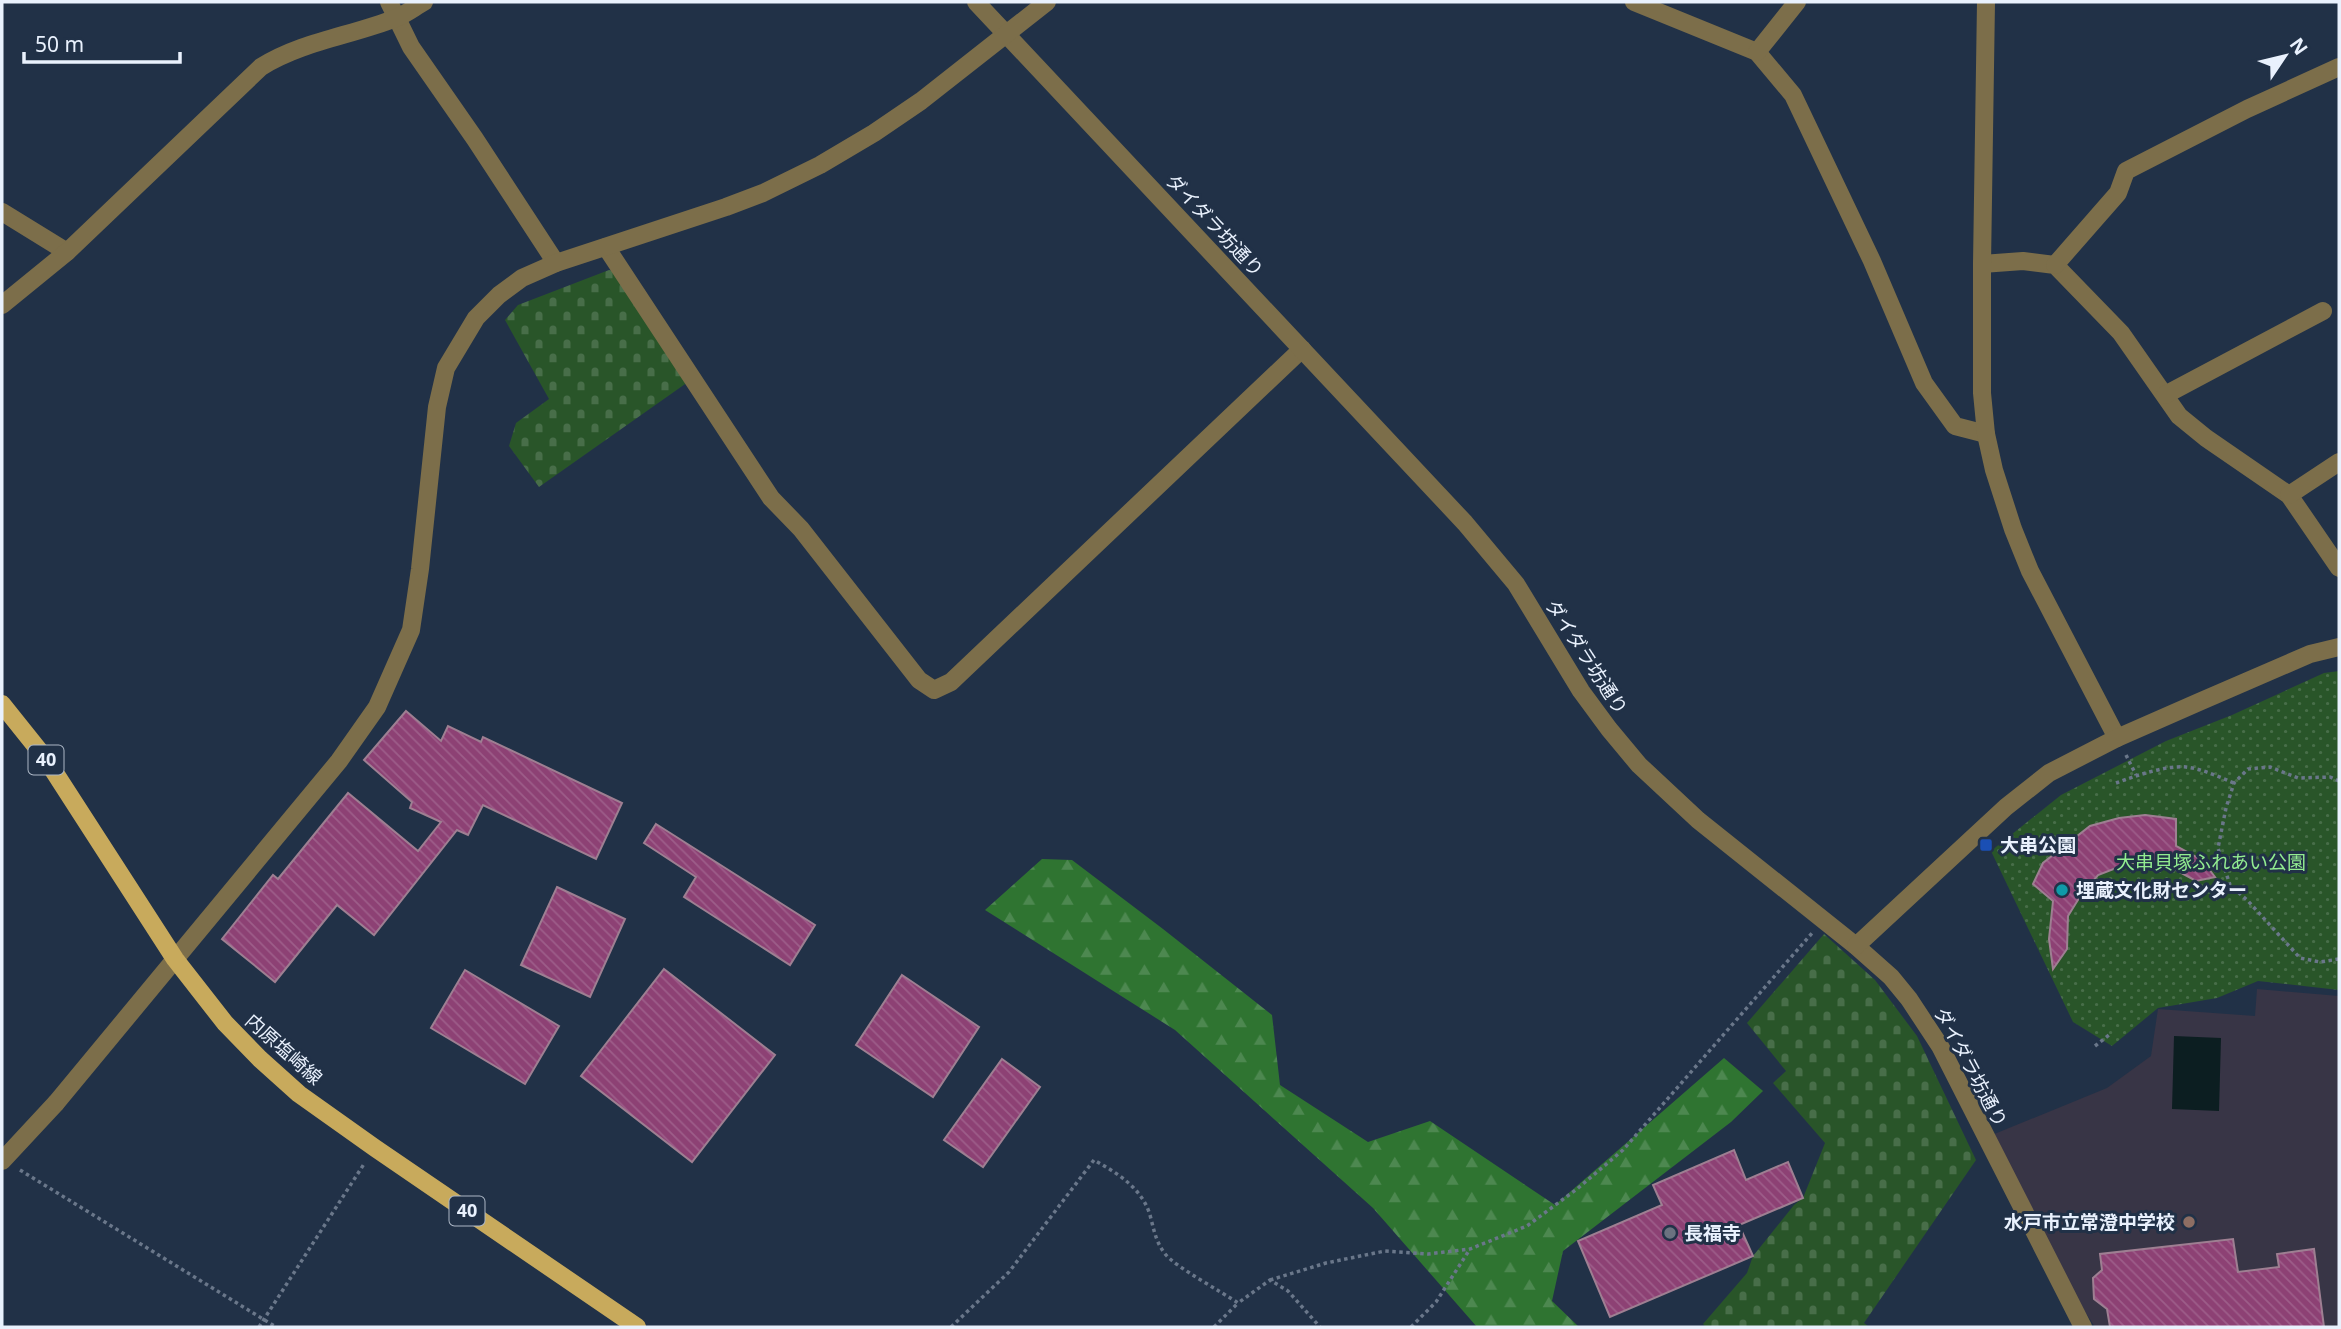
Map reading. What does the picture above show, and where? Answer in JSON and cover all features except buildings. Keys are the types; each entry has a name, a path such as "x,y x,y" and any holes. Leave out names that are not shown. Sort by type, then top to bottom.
{"main road":[{"name":"内原塩崎線","path":"2,704 52,769 175,959 225,1023 260,1059 299,1094 637,1327"}],"street":[{"path":"2,305 66,252 261,67 302,46 393,10 424,2"},
{"name":"ダイダラ坊通り","path":"976,2 1465,523 1516,584 1581,691 1639,765 1698,820 1824,919 1891,977 1940,1046 2083,1327"},
{"path":"2,1161 55,1103 339,761 377,707 411,630 421,569 437,407 446,368 475,318 522,278 556,263 763,193 820,165 921,101 1047,2"},
{"path":"1634,2 1757,52 1793,95 1872,261 1924,383 1955,426 1986,434"},
{"path":"1757,52 1797,2"},
{"path":"1986,2 1982,264 1982,393 1986,434 2012,529 2030,571 2117,738"},
{"path":"393,10 411,47 556,263"},
{"path":"2055,265 2118,193 2126,172 2247,109 2339,67"},
{"path":"2,212 66,252"},
{"path":"606,247 771,498 801,529 919,680 934,690 951,682 1302,349"},
{"path":"1982,264 2023,261 2055,265 2122,333 2179,416 2289,495 2339,568"},
{"path":"2165,396 2323,311"},
{"path":"2289,495 2339,463"},
{"path":"1856,946 2029,788 2075,758 2311,654 2339,647"}],"path":[{"path":"2116,783 2136,775 2184,767 2205,771 2234,783"},
{"path":"2339,781 2329,777 2298,778 2270,767 2248,769 2234,783 2218,848 2230,885 2300,958 2319,962 2339,959"},
{"path":"2222,891 2230,885"},
{"path":"1214,1327 1238,1303 1270,1280 1326,1263 1385,1251 1427,1254 1470,1249 1527,1226 1623,1150 1824,919"},
{"path":"2095,1046 2109,1035"},
{"path":"259,1327 375,1148"},
{"path":"951,1327 1009,1272 1094,1160 1115,1172 1139,1192 1150,1213 1153,1234 1167,1256 1238,1303"},
{"path":"2,1161 276,1327"},
{"path":"1411,1327 1436,1302 1470,1249"},
{"path":"1270,1280 1288,1291 1320,1327"}],"shaded area":[{"name":"水戸市立常澄中学校","path":"2257,989 2339,996 2339,1327 2095,1327 1992,1135 2107,1088 2151,1056 2158,1009 2255,1016"},
{"path":"2174,1036 2221,1038 2219,1111 2172,1109"}],"green space":[{"path":"609,270 619,272 688,382 539,487 509,446 516,423 549,399 505,320 518,305"},
{"name":"大串貝塚ふれあい公園","path":"2339,671 2339,990 2258,981 2217,998 2158,1008 2112,1046 2073,1022 1991,851 2061,795 2166,741 2232,715 2324,673"},
{"path":"1042,859 1072,860 1272,1015 1280,1085 1368,1142 1430,1121 1555,1205 1724,1058 1763,1091 1731,1122 1563,1251 1552,1301 1579,1327 1477,1327 1373,1208 1175,1030 985,910"},
{"path":"1824,934 1875,980 1917,1036 1976,1160 1864,1323 1869,1327 1706,1327 1703,1324 1747,1273 1753,1256 1794,1205 1803,1198 1825,1143 1773,1083 1786,1071 1747,1023"}],"place":[{"name":"大串公園","path":"1986,845"},
{"name":"埋蔵文化財センター","path":"2062,890"},
{"name":"水戸市立常澄中学校","path":"2189,1222"},
{"name":"長福寺","path":"1670,1233"}]}
